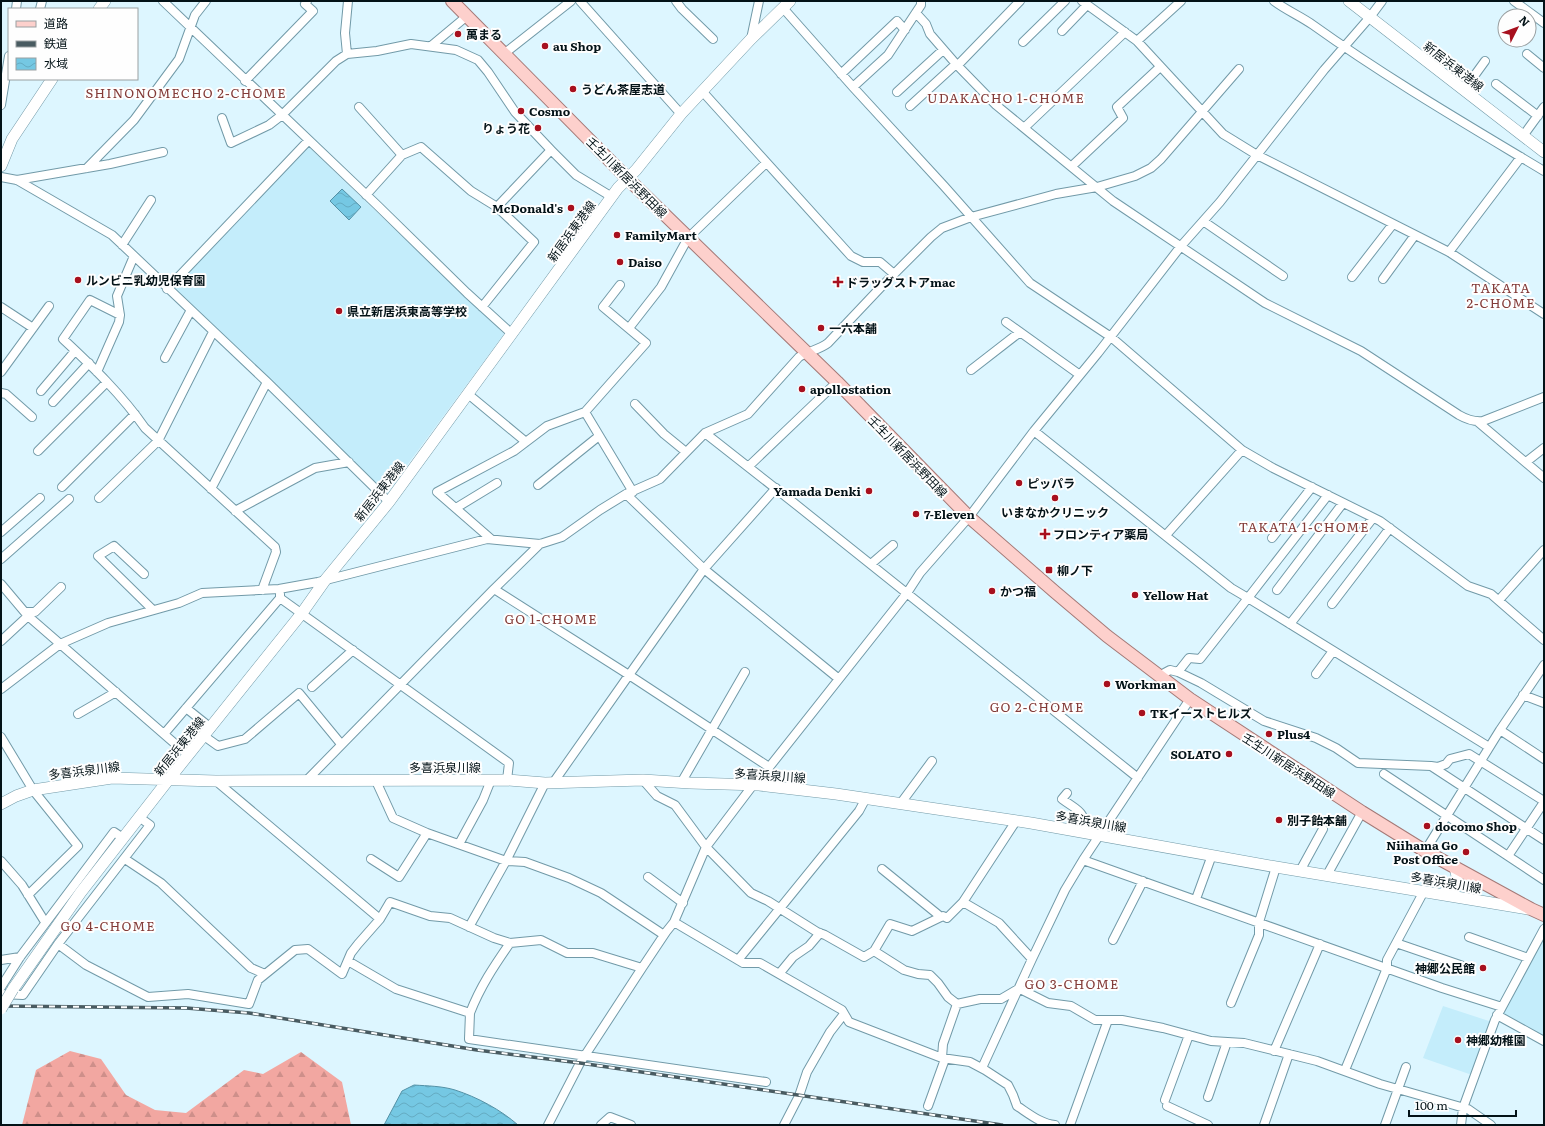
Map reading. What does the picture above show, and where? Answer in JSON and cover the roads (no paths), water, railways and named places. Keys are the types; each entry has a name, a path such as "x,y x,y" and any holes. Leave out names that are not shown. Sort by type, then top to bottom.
{"main road":[{"name":"壬生川新居浜野田線","path":"452,1 627,178 837,382 969,517 1054,592 1190,700 1362,812 1425,851 1544,915"},
{"name":"新居浜東港線","path":"1349,1 1544,152"},
{"name":"新居浜東港線","path":"1,1009 48,937 139,817 302,613 326,579 389,502 618,188 636,170 681,114 702,91 751,39 787,4"},
{"path":"1,166 12,139 51,80"},
{"name":"多喜浜泉川線","path":"1,804 16,796 33,790 112,778 216,781 508,780 549,783 643,780 681,783 756,785 866,798 1016,821 1276,867 1531,909"},
{"path":"1440,894 1452,890 1457,885 1458,878 1455,868"}],"street":[{"path":"163,1 512,334"},
{"path":"87,168 134,120 167,76 179,59 195,15 206,1"},
{"path":"246,81 312,11 305,4 307,1"},
{"path":"347,54 345,33 348,1"},
{"path":"505,53 570,1"},
{"path":"580,1 681,114"},
{"path":"676,1 682,9 713,39"},
{"path":"751,39 759,1"},
{"path":"852,87 888,55 921,5 921,1"},
{"path":"910,106 956,65 1020,1"},
{"path":"1023,42 1064,1"},
{"path":"1137,41 1181,1"},
{"path":"1274,1 1311,24 1344,48 1442,110 1544,171"},
{"path":"548,1125 580,1063 674,922 706,846 756,785 907,593 920,573 969,517 1034,431 1111,337 1182,246 1324,70 1382,1"},
{"path":"1514,1 1544,23"},
{"path":"1062,31 1085,3 1137,41 1223,134 1257,154 1449,252 1544,314"},
{"path":"787,4 852,87 1030,284 1111,337 1242,450 1273,468 1390,528 1468,586 1491,594 1544,640"},
{"path":"916,12 926,24 930,34 943,50 996,105 1113,201 1265,303 1361,351 1459,415 1478,422 1544,478"},
{"path":"431,46 467,16"},
{"path":"841,74 897,21 905,30"},
{"path":"1024,128 1124,32"},
{"path":"222,118 231,143 269,125 282,116 336,61 347,54 377,51 410,44 456,50 478,60 515,112 576,175 612,197"},
{"path":"897,92 943,50"},
{"path":"1527,54 1544,68"},
{"path":"1464,90 1486,61"},
{"path":"1,105 8,62"},
{"path":"1072,166 1123,118 1117,107 1160,67"},
{"path":"1,689 60,644 108,623 179,603 202,593 262,590 280,593 326,579 487,539 540,544 562,537 600,510 630,493 660,479 705,433 748,414 799,357 806,352 822,347 828,343 894,274 942,228 971,217 1056,194 1097,187 1135,176 1151,168 1161,159 1239,69"},
{"path":"1496,84 1538,116"},
{"path":"702,91 851,256 863,262 880,262 894,274"},
{"path":"359,107 402,155"},
{"path":"1523,136 1544,107"},
{"path":"167,289 308,141"},
{"path":"366,195 402,155 421,147 472,191 497,207 534,242 482,307"},
{"path":"497,207 551,150"},
{"path":"1,178 17,180 87,168 163,152"},
{"path":"1449,252 1521,157"},
{"path":"629,328 661,287 688,238 766,163"},
{"path":"17,180 112,235 167,289 267,382 389,502"},
{"path":"122,245 151,200"},
{"path":"1203,221 1283,276"},
{"path":"1352,277 1393,224"},
{"path":"1384,279 1415,235"},
{"path":"97,372 120,322 116,296 134,256"},
{"path":"491,539 437,492 514,451 547,426 585,412 646,343 604,307 620,285"},
{"path":"120,315 90,300 63,339 107,382 135,414 145,428 158,441 275,547 276,552 262,590"},
{"path":"1,372 49,306"},
{"path":"2,309 33,328"},
{"path":"165,358 191,310"},
{"path":"1006,322 1080,375"},
{"path":"99,498 158,441 213,332"},
{"path":"971,370 1020,332"},
{"path":"41,391 75,351"},
{"path":"53,402 89,363"},
{"path":"38,452 107,382"},
{"path":"211,489 267,382"},
{"path":"748,466 837,382"},
{"path":"1,393 6,394 32,417"},
{"path":"468,394 526,442"},
{"path":"1478,422 1544,397"},
{"path":"635,404 664,434 686,452"},
{"path":"585,412 630,493 704,569 839,679"},
{"path":"62,487 135,414"},
{"path":"1034,431 1231,588 1489,747"},
{"path":"705,433 776,488 1138,778"},
{"path":"538,485 599,436"},
{"path":"1526,462 1544,448"},
{"path":"1166,535 1242,450"},
{"path":"235,511 315,468 349,462"},
{"path":"456,508 497,483"},
{"path":"1272,538 1312,487"},
{"path":"469,927 549,783 629,675 704,569 776,488"},
{"path":"1178,672 1189,658 1200,659 1328,495"},
{"path":"1,532 40,498"},
{"path":"1,559 69,499"},
{"path":"1277,590 1343,503"},
{"path":"1290,624 1373,518"},
{"path":"1332,604 1390,528"},
{"path":"307,780 400,684 540,544"},
{"path":"871,564 893,545"},
{"path":"144,574 114,546 98,556 153,610"},
{"path":"1499,600 1544,550"},
{"path":"1,584 27,614 188,755"},
{"path":"1,641 27,614 35,612 61,587"},
{"path":"494,589 769,767"},
{"path":"280,593 302,613 510,763 508,780"},
{"path":"164,734 280,593"},
{"path":"312,686 353,650"},
{"path":"1316,674 1333,651"},
{"path":"1425,851 1489,747 1544,665"},
{"path":"1160,676 1170,670 1178,672 1201,683 1264,722 1321,740 1358,763 1438,767 1446,764 1450,760 1469,754 1544,801 1508,856"},
{"path":"681,783 745,672"},
{"path":"78,714 116,692"},
{"path":"186,708 218,746 245,739 299,693 341,744"},
{"path":"1523,695 1544,703"},
{"path":"982,1068 1065,890 1083,860 1190,700"},
{"path":"1500,730 1544,759"},
{"path":"1,737 33,790 78,846 28,895"},
{"path":"901,803 932,761"},
{"path":"1431,766 1544,840"},
{"path":"1384,774 1544,880"},
{"path":"460,844 484,800 491,780"},
{"path":"643,780 657,796 675,805 706,846 751,893 780,908 820,933 864,957 874,951 890,924 912,931 941,917"},
{"path":"216,781 380,919"},
{"path":"376,781 393,818 427,833 506,862 524,862 569,878 601,893 664,935"},
{"path":"1067,793 1062,799 1084,817 1083,833"},
{"path":"738,960 859,811 866,798"},
{"path":"1327,875 1362,812"},
{"path":"1,994 23,995 58,944 150,825 139,817"},
{"path":"882,869 941,917 943,916 947,918 963,902 1016,821"},
{"path":"1300,871 1323,829"},
{"path":"1,987 45,922 114,832 123,838"},
{"path":"371,859 399,877 427,833"},
{"path":"1196,900 1212,855"},
{"path":"125,859 161,882 251,968 265,974"},
{"path":"1,860 28,895 45,922"},
{"path":"1083,860 1387,968 1500,1011 1544,1041"},
{"path":"1231,1003 1259,935 1259,922 1276,867"},
{"path":"648,877 683,903"},
{"path":"1112,940 1143,881"},
{"path":"1345,1070 1387,968 1387,960 1424,891"},
{"path":"58,944 86,965 148,997 188,994 249,1004 258,980 296,950 308,949 342,974 358,944 380,919 390,902 430,916 450,918 494,938 510,943 541,940 567,953 593,953 642,968"},
{"path":"963,902 999,923 1032,959"},
{"path":"674,922 743,963 760,963 842,1010 848,1022 944,1058 970,1062 982,1068 1008,1085 1017,1106 1038,1119 1051,1125 1055,1125"},
{"path":"1461,1125 1463,1108 1500,1011 1544,929"},
{"path":"779,974 793,957 809,946 820,933"},
{"path":"1469,936 1528,958"},
{"path":"510,943 480,988 470,1013 469,1039 766,1082"},
{"path":"1396,943 1466,967"},
{"path":"1274,1051 1320,944"},
{"path":"874,951 904,970 918,974 930,975 938,982 948,997 957,1004"},
{"path":"1,960 20,957"},
{"path":"348,961 396,989 470,1013"},
{"path":"957,1004 980,999 1002,999 1018,989 1024,990 1048,1003 1071,1006 1095,1020 1122,1020 1164,1028 1211,1041 1244,1043 1345,1070 1361,1078 1398,1090 1468,1109 1491,1125"},
{"path":"928,1106 944,1058 943,1044 957,1004"},
{"path":"784,1125 799,1096 807,1072 830,1032 844,1014"},
{"path":"1070,1125 1108,1020"},
{"path":"1189,1035 1166,1103 1208,1125"},
{"path":"1208,1097 1227,1042"},
{"path":"1264,1125 1289,1054"},
{"path":"1385,1125 1406,1067"},
{"path":"601,1125 610,1117 631,1125"}],"water":[{"path":"342,189 361,207 349,220 330,201"},
{"path":"414,1085 435,1086 463,1093 496,1109 518,1125 384,1125 402,1091"}],"railway":[{"path":"1,1006 186,1008 249,1013 477,1050 580,1063 1002,1125"}],"place":[{"name":"萬まる","path":"458,34"},
{"name":"au Shop","path":"545,46"},
{"name":"うどん茶屋志道","path":"573,89"},
{"name":"Cosmo","path":"521,111"},
{"name":"りょう花","path":"538,128"},
{"name":"McDonald's","path":"571,208"},
{"name":"FamilyMart","path":"617,235"},
{"name":"Daiso","path":"620,262"},
{"name":"ルンビニ乳幼児保育園","path":"78,280"},
{"name":"ドラッグストアmac","path":"838,282"},
{"name":"県立新居浜東高等学校","path":"339,311"},
{"name":"一六本舗","path":"821,328"},
{"name":"apollostation","path":"802,389"},
{"name":"ピッパラ","path":"1019,483"},
{"name":"Yamada Denki","path":"869,491"},
{"name":"いまなかクリニック","path":"1055,498"},
{"name":"7-Eleven","path":"916,514"},
{"name":"フロンティア薬局","path":"1045,534"},
{"name":"柳ノ下","path":"1049,570"},
{"name":"かつ福","path":"992,591"},
{"name":"Yellow Hat","path":"1135,595"},
{"name":"Workman","path":"1107,684"},
{"name":"TKイーストヒルズ","path":"1142,713"},
{"name":"Plus4","path":"1269,734"},
{"name":"SOLATO","path":"1229,754"},
{"name":"別子飴本舗","path":"1279,820"},
{"name":"docomo Shop","path":"1427,826"},
{"name":"Niihama Go Post Office","path":"1466,852"},
{"name":"神郷公民館","path":"1483,968"},
{"name":"神郷幼稚園","path":"1458,1040"}],"district":[{"name":"SHINONOMECHO 2-CHOME","path":"186,92"},
{"name":"UDAKACHO 1-CHOME","path":"1006,97"},
{"name":"TAKATA 2-CHOME","path":"1501,294"},
{"name":"TAKATA 1-CHOME","path":"1304,526"},
{"name":"GO 1-CHOME","path":"551,618"},
{"name":"GO 2-CHOME","path":"1037,706"},
{"name":"GO 4-CHOME","path":"108,925"},
{"name":"GO 3-CHOME","path":"1072,983"}]}
